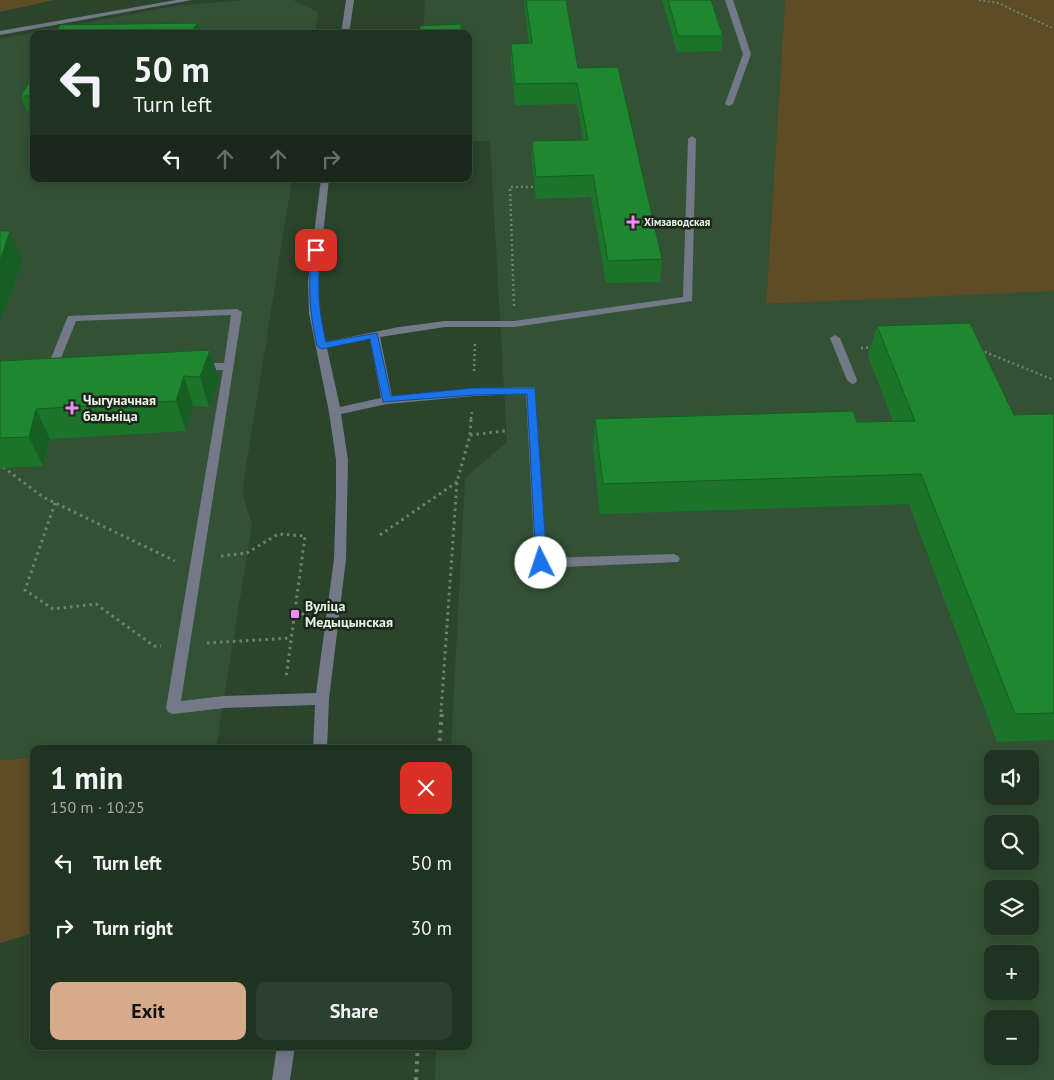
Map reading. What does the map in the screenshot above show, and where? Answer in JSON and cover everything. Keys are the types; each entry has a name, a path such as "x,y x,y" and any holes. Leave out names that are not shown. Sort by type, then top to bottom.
{"street":[{"path":"0,33 188,0"},
{"path":"346,30 350,0"},
{"path":"729,0 747,54 729,104"},
{"path":"322,346 374,335 445,324 514,324 688,299 692,139"},
{"path":"320,745 322,699 340,559 342,460 335,412 314,313 313,282 326,182"},
{"path":"60,373 50,373 72,318 237,312 173,708 224,702 322,699"},
{"path":"374,335 387,400"},
{"path":"835,338 852,380"},
{"path":"189,368 229,366"},
{"path":"335,412 387,400 474,392 532,390 541,563 674,559"},
{"path":"282,1080 286,1050"}],"path":[{"path":"979,0 998,3 1054,29"},
{"path":"514,324 510,187 533,187"},
{"path":"439,745 457,482 470,435 474,392 475,341"},
{"path":"841,352 853,348 880,347"},
{"path":"976,349 1054,380"},
{"path":"470,435 504,431"},
{"path":"3,468 43,498 172,561 248,553 278,534 305,536 283,700"},
{"path":"380,535 457,482"},
{"path":"54,503 25,590 53,609 96,604 154,646 291,638"},
{"path":"416,1080 418,1050"}],"shaded area":[{"path":"0,0 54,0 0,12"},
{"path":"245,0 293,0 318,12 316,30 47,30 174,6"},
{"path":"425,0 785,0 766,304 1054,290 1054,1080 435,1080 436,1050 472,1050 472,745 451,745 465,478 507,442 490,141 472,141 472,30 423,30"},
{"path":"785,0 1054,0 1054,291 766,304"},
{"path":"30,33 30,182 292,182 242,492 252,525 216,745 30,745 30,758 0,760 0,39"},
{"path":"30,758 30,934 0,943 0,760"}],"building":[{"path":"526,0 566,0 578,68 618,67 662,259 608,261 593,175 536,177 532,141 588,140 577,83 515,84 511,44 532,43"},
{"path":"668,0 711,0 723,36 678,36"},
{"path":"198,23 193,30 57,30 60,25"},
{"path":"461,24 461,30 420,30 420,26"},
{"path":"30,80 30,96 21,96"},
{"path":"0,231 10,231 0,261"},
{"path":"970,323 1014,415 1054,414 1054,713 1015,714 921,474 603,484 595,419 853,411 857,422 915,421 877,326"},
{"path":"210,350 200,377 184,376 176,401 36,409 29,437 0,438 0,361"}],"place":[{"name":"Хімзаводская","path":"633,222"},
{"name":"Чыгуначная бальніца","path":"72,408"},
{"name":"Вуліца Медыцынская","path":"295,614"}],"route":[{"path":"316,250 313,282 314,313 322,346 374,335 387,400 474,392 532,390 532,428 541,563"}]}
